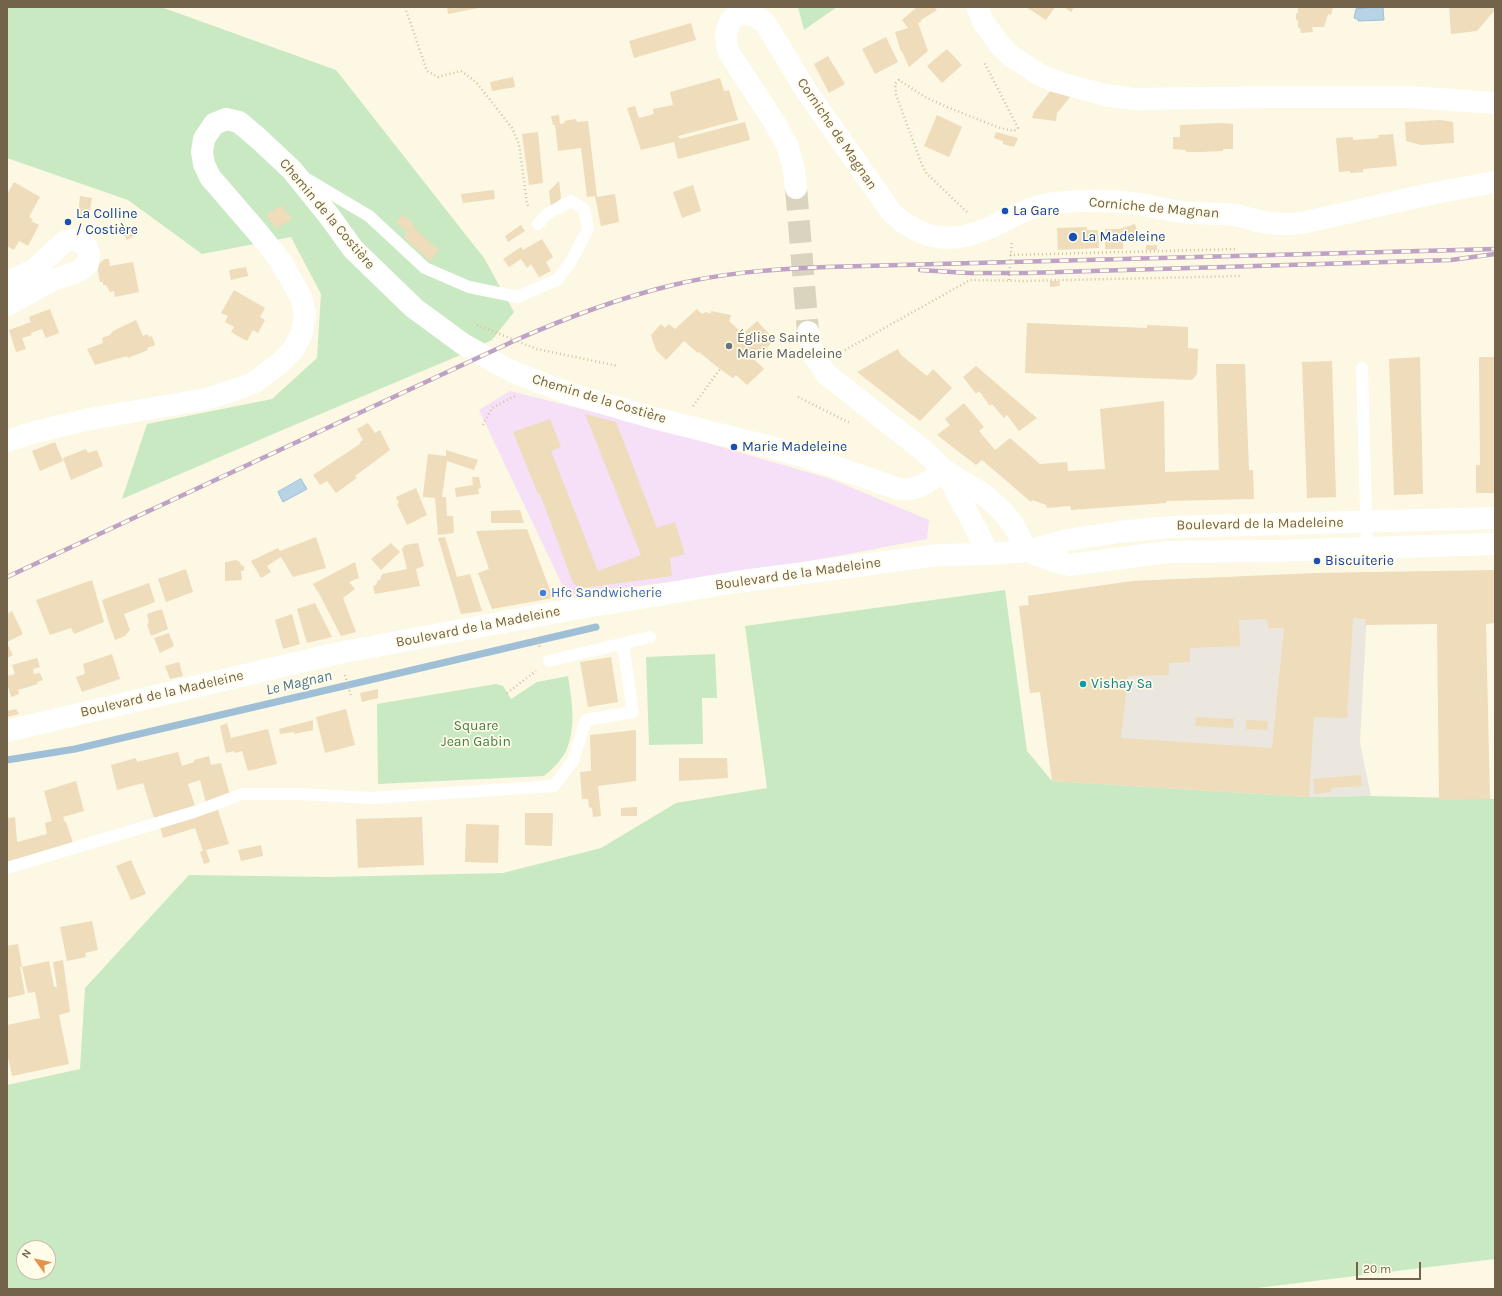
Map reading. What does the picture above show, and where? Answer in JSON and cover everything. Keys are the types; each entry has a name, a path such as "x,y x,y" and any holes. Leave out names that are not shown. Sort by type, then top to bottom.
{"street":[{"path":"977,7 984,23 999,44 1011,56 1038,74 1057,82 1105,96 1133,99 1411,97 1495,103"},
{"path":"730,12 726,32 729,53 775,123 788,147 794,171 796,188"},
{"name":"Corniche de Magnan","path":"730,12 749,14 765,23 812,98 892,213 921,233 935,237 962,237 985,230 1015,214 1040,205 1076,201 1130,203 1180,212 1240,216 1270,223 1293,224 1430,194 1495,182"},
{"name":"Chemin de la Costière","path":"7,441 35,432 90,419 206,399 235,390 255,382 280,363 293,350 302,333 305,314 301,297 280,260 210,177 204,164 202,152 204,139 214,124 226,119 239,122 292,170 330,216 353,249 414,308 463,344 513,372 571,394 818,460 899,489 907,490 920,487 945,471"},
{"path":"7,282 34,270 64,242 71,240 79,241 87,246 90,255 88,264 79,271 51,281 7,305"},
{"path":"808,332 811,346 819,365 826,374 924,451 945,471 986,496 1013,524 1027,551"},
{"path":"945,471 989,554"},
{"name":"Boulevard de la Madeleine","path":"7,731 340,653 568,610 736,582 938,555 989,554 1027,551 1067,540 1171,526 1495,518"},
{"name":"Boulevard de la Madeleine","path":"1027,551 1050,560 1070,565 1167,552 1272,551 1495,544"}],"lane":[{"path":"292,170 369,216 425,268 469,287 518,297 558,279 570,263 588,229 584,209 571,201 547,214 538,224"},
{"path":"1362,368 1367,548"},
{"path":"545,658 623,644 650,637"},
{"path":"7,868 194,812 242,794 298,794 372,798 554,786 574,761 586,720 633,712 623,644"}],"path":[{"path":"405,7 427,71 438,77 461,71 476,82 512,128 519,144 527,204 538,224"},
{"path":"983,60 1018,128 1014,131 1000,128 947,107 925,97 899,80 895,84 896,95 922,165 928,174 985,230"},
{"path":"1009,280 1010,255 1238,249"},
{"path":"819,365 970,280 1131,279 1241,276"},
{"path":"471,323 537,349 618,366"},
{"path":"695,402 720,369"},
{"path":"483,425 492,408 528,390 535,381"},
{"path":"798,397 851,423"},
{"path":"507,693 545,658 537,634"},
{"path":"344,672 351,696"}],"shaded area":[{"path":"510,391 646,425 831,479 929,520 927,539 752,572 567,595 479,410"},
{"name":"Vishay Sa","path":"1369,572 1360,743 1371,796 1309,797 1052,781 1028,596 1133,581"}],"green space":[{"path":"7,7 161,7 336,70 484,258 514,312 492,340 458,356 122,499 147,424 272,399 317,358 321,294 291,237 202,254 128,200 7,158"},
{"path":"798,7 837,7 804,30"},
{"path":"1005,590 1027,751 1052,781 1309,797 1371,796 1495,799 1495,1259 1249,1289 7,1289 7,1085 80,1069 85,988 189,875 327,877 503,873 601,848 676,803 767,788 745,626"},
{"path":"715,654 717,698 702,698 703,744 649,745 646,657"},
{"name":"Square Jean Gabin","path":"568,676 572,715 569,744 563,756 544,776 378,784 377,704 496,684 503,686 511,699 537,682"}],"water":[{"path":"1383,8 1384,20 1358,21 1358,19 1354,18 1356,9"},
{"path":"301,479 307,489 283,502 278,492"}],"building":[{"path":"447,7 478,7 478,8 448,14"},
{"path":"917,7 934,7 937,10 918,23 928,51 909,67 902,51 901,52 895,32 908,28 902,20"},
{"path":"1026,7 1055,7 1046,20"},
{"path":"1064,7 1074,7 1071,12"},
{"path":"1298,7 1333,7 1331,15 1328,14 1324,27 1312,27 1313,32 1301,33 1300,28 1298,28 1298,20 1296,20"},
{"path":"1449,7 1495,7 1495,10 1477,31 1451,34"},
{"path":"691,23 696,40 634,58 629,41"},
{"path":"886,37 898,62 875,74 862,49"},
{"path":"947,49 962,65 942,83 927,66"},
{"path":"828,56 845,84 829,93 814,64"},
{"path":"513,77 515,87 492,91 490,82"},
{"path":"720,78 724,91 729,90 738,120 678,136 680,139 745,122 750,140 678,159 674,142 641,150 627,108 635,106 639,118 654,114 653,109 673,105 670,92"},
{"path":"1051,90 1070,97 1057,113 1056,121 1032,118 1034,112"},
{"path":"559,115 560,124 565,123 564,121 576,119 577,122 588,121 597,197 615,194 619,222 601,226 595,196 587,197 581,148 558,151 555,125 553,125 551,116"},
{"path":"937,115 962,127 949,157 924,146"},
{"path":"1440,120 1453,122 1454,143 1421,145 1406,141 1405,122"},
{"path":"1221,123 1233,124 1233,149 1223,149 1223,151 1186,152 1186,150 1173,149 1173,137 1180,137 1180,125"},
{"path":"538,132 543,183 529,185 522,134"},
{"path":"996,132 1018,138 1014,147 1003,144 1003,141 994,138"},
{"path":"1393,134 1397,166 1363,169 1363,172 1339,172 1336,138 1353,137 1353,140 1379,138 1378,135"},
{"path":"559,181 561,198 551,208 549,191"},
{"path":"14,182 40,197 29,217 33,219 31,221 39,225 28,246 19,241 14,250 7,246 7,194"},
{"path":"693,185 701,211 682,218 673,192"},
{"path":"494,190 495,199 463,203 461,194"},
{"path":"80,196 92,198 89,217 78,215"},
{"path":"282,205 292,219 276,229 266,215"},
{"path":"403,215 415,225 413,227 439,250 430,261 404,238 407,232 396,222"},
{"path":"1135,224 1138,235 1123,239 1123,249 1105,249 1105,229 1119,229"},
{"path":"127,225 134,236 127,240 120,229"},
{"path":"521,225 525,231 508,242 505,236"},
{"path":"1087,227 1087,230 1098,230 1099,248 1058,250 1057,228"},
{"path":"542,239 553,257 546,262 551,271 539,277 531,264 527,268 521,259 509,267 503,259 521,247 523,250"},
{"path":"1146,245 1157,245 1157,250 1146,250"},
{"path":"105,259 109,259 110,266 133,262 139,292 115,297 114,291 110,292 106,285 103,285 103,282 100,282 97,265"},
{"path":"246,267 248,276 231,280 229,270"},
{"path":"1050,281 1059,281 1060,286 1050,287"},
{"path":"234,290 265,308 260,317 265,320 258,333 253,330 247,341 231,332 234,327 225,322 228,316 221,313"},
{"path":"50,309 59,333 46,338 42,329 31,333 32,335 22,338 26,349 16,352 9,330 31,322 29,318 31,316"},
{"name":"Église Sainte Marie Madeleine","path":"697,309 702,314 706,312 711,314 711,311 731,315 729,321 743,334 757,321 775,340 754,359 764,369 747,385 736,375 733,378 720,369 684,341 666,360 656,350 651,335 661,324 665,328 669,324 675,329"},
{"path":"136,320 143,336 147,334 149,337 152,336 155,345 147,348 148,350 128,358 127,356 95,365 87,349 103,343 102,338"},
{"path":"1027,323 1147,328 1147,325 1188,327 1188,348 1198,349 1197,374 1191,380 1025,373"},
{"path":"898,349 901,355 927,376 933,369 952,388 920,421 857,372"},
{"path":"1420,357 1423,494 1394,495 1389,359"},
{"path":"1479,357 1495,357 1495,493 1476,493 1476,465 1480,465"},
{"path":"1332,361 1336,497 1307,498 1302,362"},
{"path":"1216,364 1245,364 1249,470 1253,470 1254,499 1166,501 1166,503 1071,510 1070,506 1047,508 1046,505 1032,500 1031,502 982,460 976,465 937,435 950,425 945,419 964,403 984,427 979,431 995,450 1010,438 1040,464 1067,462 1068,471 1105,469 1100,409 1164,401 1165,472 1219,470"},
{"path":"976,366 1037,418 1019,431 1007,415 1004,418 992,404 990,406 979,391 976,394 963,377"},
{"path":"585,414 616,422 657,528 675,522 685,554 670,558 672,576 583,588 573,583 540,494 538,494 513,432 550,419 561,447 551,451 598,571 641,555"},
{"path":"368,423 375,433 380,430 390,450 355,476 357,478 336,493 327,481 320,485 313,475 360,444 363,440 357,429"},
{"path":"55,442 63,461 40,471 32,451"},
{"path":"86,449 88,453 97,450 103,466 71,480 63,458"},
{"path":"446,450 478,460 474,470 447,461 442,497 446,497 447,516 453,516 454,533 438,535 435,498 423,497 423,495 428,454 446,456"},
{"path":"472,477 479,477 481,488 478,489 479,494 456,497 455,488 473,485"},
{"path":"416,488 427,515 407,525 397,504 399,503 396,497"},
{"path":"520,510 524,523 491,523 491,511"},
{"path":"527,529 553,598 492,609 478,573 489,569 476,531"},
{"path":"316,537 326,568 293,577 281,557 267,566 271,572 261,578 251,561 278,548 280,551"},
{"path":"445,537 457,577 470,574 482,611 461,614 438,538"},
{"path":"391,543 400,552 381,570 371,559"},
{"path":"418,543 424,566 416,569 420,586 375,594 373,586 376,585 378,580 380,580 382,574 407,569 402,549 405,545"},
{"path":"236,560 244,566 244,570 241,571 242,580 225,581 225,562"},
{"path":"355,562 359,578 349,582 355,589 343,598 356,632 341,636 313,584"},
{"path":"186,569 193,592 166,602 158,579"},
{"name":"Vishay Sa","path":"1495,570 1495,623 1486,624 1490,799 1439,800 1437,624 1365,625 1366,619 1353,618 1347,718 1314,717 1309,797 1052,781 1040,692 1030,693 1019,606 1029,605 1028,596 1133,581 1316,573","holes":["1267,619 1268,628 1284,628 1272,748 1121,738 1128,676 1169,675 1169,663 1190,662 1190,648 1240,646 1239,620"]},
{"path":"92,580 104,622 74,634 71,628 50,635 36,600"},
{"path":"149,583 155,602 124,614 130,630 125,636 115,640 102,600"},
{"path":"315,603 332,637 307,643 297,609"},
{"path":"162,609 168,629 151,636 147,624 149,623 147,614"},
{"path":"12,611 23,634 7,642 7,614"},
{"path":"292,614 300,644 283,649 275,620"},
{"path":"169,633 174,646 160,653 154,638"},
{"path":"7,643 13,655 7,658"},
{"path":"112,654 120,679 82,692 76,677 85,674 83,664"},
{"path":"611,657 618,702 588,707 580,662"},
{"path":"37,658 40,667 33,669 34,674 40,673 43,680 37,682 38,684 18,690 19,694 11,697 7,683 7,676 15,674 12,665"},
{"path":"179,662 183,676 170,679 165,666"},
{"path":"378,689 378,698 362,702 360,693"},
{"path":"16,709 19,714 7,717 7,711"},
{"path":"346,709 355,745 325,753 316,717"},
{"path":"1196,717 1234,719 1233,728 1195,726"},
{"path":"313,720 313,730 294,734 294,732 280,734 279,729"},
{"path":"1246,720 1268,721 1267,730 1246,729"},
{"path":"227,723 231,738 268,729 277,764 248,771 242,751 226,753 220,726"},
{"path":"636,730 636,781 598,786 601,816 593,817 592,808 589,807 588,799 582,799 580,772 591,771 590,735"},
{"path":"178,752 182,766 194,762 194,760 209,756 211,765 221,763 230,795 206,803 200,780 188,784 195,806 154,818 143,783 117,790 111,765 136,758 137,762"},
{"path":"679,758 727,758 728,778 679,781"},
{"path":"1361,775 1362,786 1331,788 1331,792 1315,794 1313,779"},
{"path":"76,781 84,811 63,817 73,843 7,862 7,818 15,817 17,842 47,834 45,823 52,821 44,791"},
{"path":"637,807 637,816 621,816 621,808"},
{"path":"218,810 229,844 206,850 210,862 204,864 200,852 203,851 195,828 163,838 160,827"},
{"path":"525,813 553,813 552,846 525,845"},
{"path":"422,817 424,865 358,868 356,819"},
{"path":"466,824 499,825 498,863 465,862"},
{"path":"261,845 263,856 241,861 238,850"},
{"path":"131,860 146,894 131,900 116,866"},
{"path":"92,921 98,950 85,953 86,957 67,961 60,927"},
{"path":"18,944 22,967 20,967 25,994 8,998 7,946"},
{"path":"63,960 70,1012 59,1015 69,1064 12,1076 7,1053 7,1025 40,1018 35,992 28,993 22,967 49,961 54,987 57,987 53,962"}],"waterway":[{"name":"Le Magnan","path":"7,760 75,749 596,627"}],"tunnel":[{"path":"796,188 808,332"}],"railway":[{"path":"7,577 516,340 610,303 649,291 688,282 747,272 826,267 1495,249"},
{"path":"920,270 968,273 1027,273 1451,260 1495,254"}],"place":[{"name":"La Gare","path":"1005,211"},
{"name":"La Colline / Costière","path":"68,222"},
{"name":"La Madeleine","path":"1073,237"},
{"name":"Église Sainte Marie Madeleine","path":"729,346"},
{"name":"Marie Madeleine","path":"734,447"},
{"name":"Biscuiterie","path":"1317,561"},
{"name":"Hfc Sandwicherie","path":"543,593"},
{"name":"Vishay Sa","path":"1083,684"}]}
